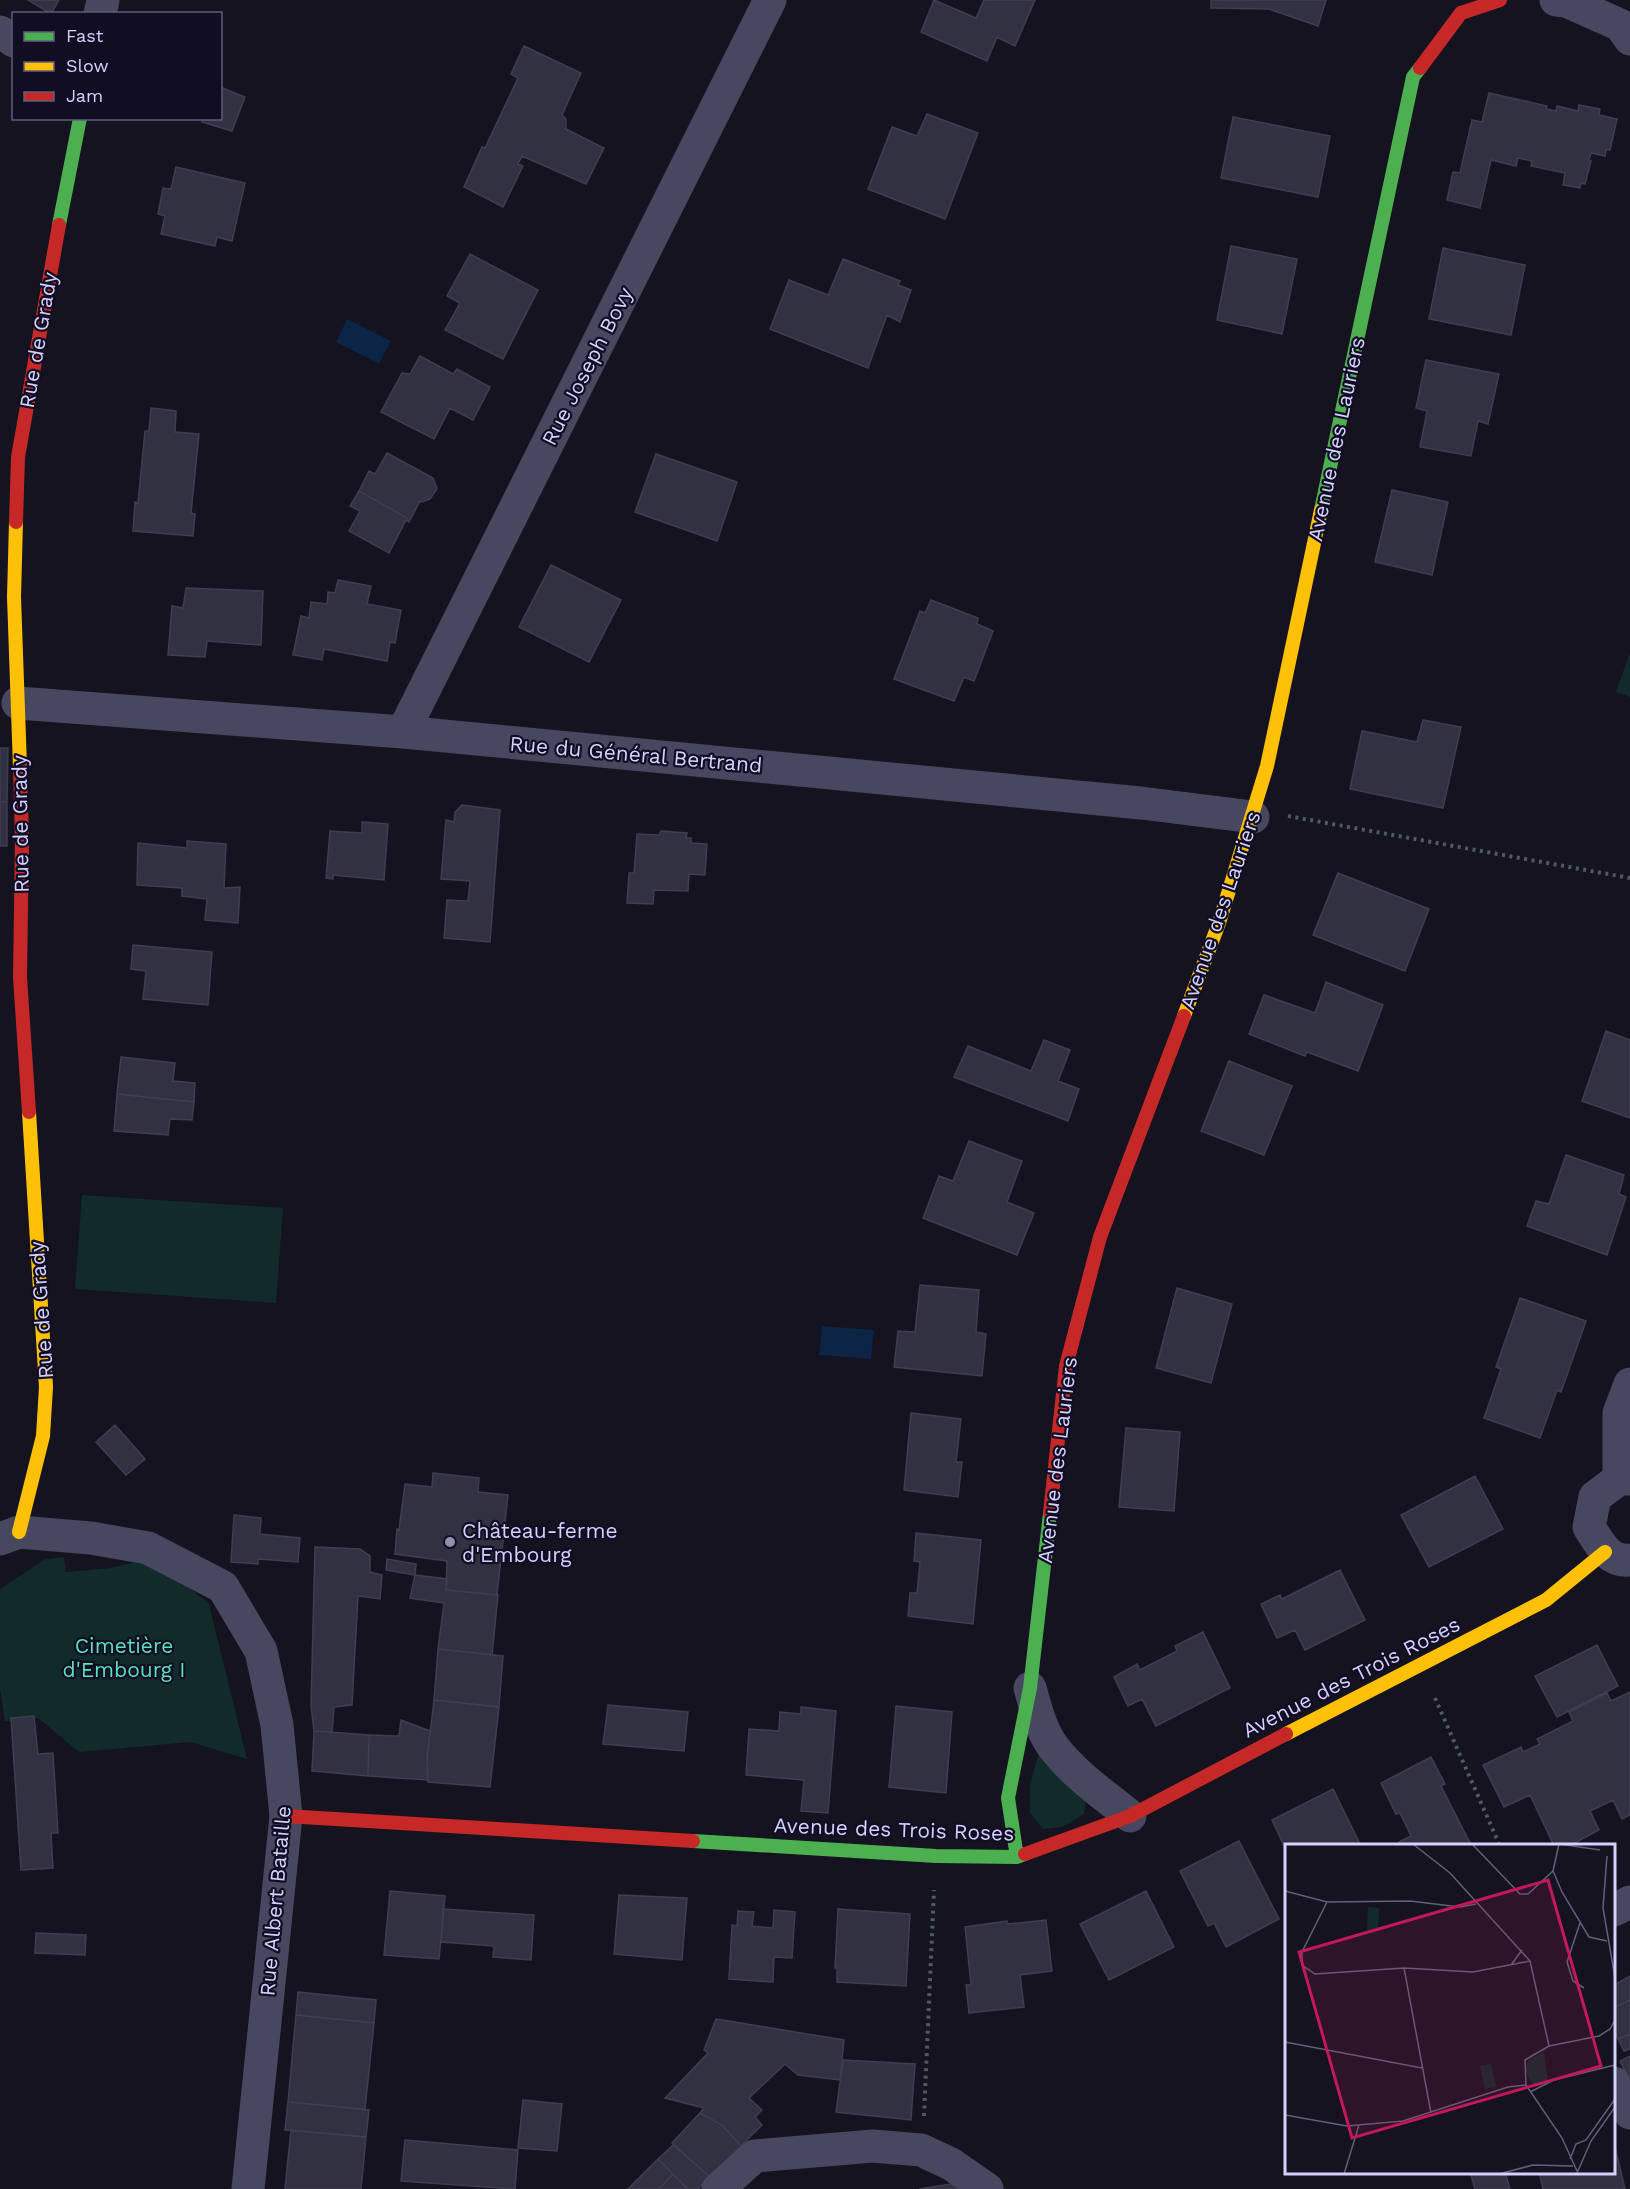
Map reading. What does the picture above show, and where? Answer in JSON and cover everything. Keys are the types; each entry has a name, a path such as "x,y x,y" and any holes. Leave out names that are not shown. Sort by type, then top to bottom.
{"street":[{"name":"Rue Joseph Bovy","path":"403,732 770,0"},
{"name":"Avenue des Lauriers","path":"1017,1857 1008,1798 1030,1688 1066,1366 1100,1238 1219,923 1253,817 1269,754 1413,76 1461,13 1500,0"},
{"path":"1556,0 1566,1 1620,25 1630,39"},
{"name":"Rue de Grady","path":"10,1536 43,1436 46,1387 20,977 22,839 14,597 18,457 48,278 80,120"},
{"name":"Rue du Général Bertrand","path":"18,704 403,732 1117,800 1253,817"},
{"path":"1618,1556 1589,1527 1595,1497 1624,1479 1619,1413 1630,1384"},
{"name":"Rue Albert Bataille","path":"10,1536 91,1539 148,1548 223,1587 261,1651 277,1725 285,1816 248,2189"},
{"name":"Avenue des Trois Roses","path":"285,1816 936,1856 1017,1857 1130,1816 1546,1600 1618,1556"},
{"path":"1030,1688 1039,1720 1053,1748 1086,1781 1130,1816"},
{"path":"1615,1910 1630,1902"},
{"path":"1615,2085 1630,2113"},
{"path":"718,2189 755,2156 873,2146 921,2150 951,2164 987,2189"}],"path":[{"path":"1253,817 1291,816 1630,878"},
{"path":"1420,1665 1500,1844"},
{"path":"924,2105 936,1856"}],"green space":[{"path":"1630,652 1630,697 1616,692"},
{"path":"82,1195 283,1208 276,1303 75,1289"},
{"name":"Cimetière d'Embourg I","path":"64,1557 66,1572 111,1568 144,1560 175,1576 209,1604 247,1759 191,1742 79,1752 38,1718 34,1719 34,1716 12,1717 12,1721 5,1721 0,1689 0,1589 46,1559"},
{"path":"1040,1749 1087,1795 1084,1814 1062,1827 1043,1829 1030,1813 1030,1784"}],"water":[{"path":"347,319 391,341 379,364 336,342"},
{"path":"822,1326 874,1330 871,1359 819,1355"}],"building":[{"path":"28,0 59,0 52,12 48,12"},
{"path":"934,0 976,18 984,0 1035,0 1015,46 997,37 987,61 921,32"},
{"path":"1211,0 1326,0 1318,26 1269,9 1211,8"},
{"path":"524,46 581,73 562,115 566,119 566,129 604,148 586,184 522,156 518,164 523,166 503,207 464,187 518,78 511,74"},
{"path":"222,88 245,97 232,131 202,122 202,120 222,120"},
{"path":"1489,93 1547,106 1546,109 1556,111 1557,106 1578,111 1579,105 1600,109 1599,115 1617,119 1610,150 1606,150 1605,156 1591,153 1585,184 1581,183 1580,188 1563,185 1565,173 1531,166 1532,161 1518,158 1516,166 1491,160 1480,208 1447,200 1453,172 1460,173 1472,120 1482,122"},
{"path":"927,114 978,133 945,219 868,189 892,127 917,136"},
{"path":"1233,117 1330,136 1318,197 1221,178"},
{"path":"176,167 245,183 232,241 217,237 215,246 161,234 165,216 158,214 163,188 171,189"},
{"path":"1231,246 1297,259 1282,334 1217,320"},
{"path":"1443,248 1525,265 1511,335 1429,319"},
{"path":"470,254 538,290 503,359 445,330 460,303 447,296"},
{"path":"843,259 900,281 898,285 911,290 900,322 887,315 868,368 770,329 789,280 828,295"},
{"path":"420,356 453,374 457,369 490,387 473,420 450,408 434,439 381,412 402,373 410,374"},
{"path":"1426,360 1499,374 1488,424 1478,421 1471,456 1420,447 1427,411 1416,408"},
{"path":"151,408 176,411 175,432 199,434 191,513 195,514 193,536 133,531 145,431 149,431"},
{"path":"387,453 433,478 437,489 430,499 420,501 409,522 407,518 359,491 369,471 375,474"},
{"path":"656,454 737,482 717,541 635,512"},
{"path":"1392,490 1448,502 1432,575 1375,562"},
{"path":"359,491 407,518 389,553 349,531 360,511 350,506"},
{"path":"551,565 621,600 589,662 519,627"},
{"path":"338,580 371,586 367,604 401,610 395,643 390,642 387,661 324,649 322,660 293,655 301,616 309,618 311,602 327,604 328,592 335,593"},
{"path":"186,588 263,591 261,645 207,641 205,657 168,655 172,606 183,608"},
{"path":"931,600 978,618 977,624 993,631 974,681 964,677 954,701 894,679 920,611 925,613"},
{"path":"1423,720 1461,727 1443,808 1350,789 1362,731 1417,742"},
{"path":"0,748 8,748 7,802 0,802"},
{"path":"0,802 7,802 7,846 0,846"},
{"path":"462,805 500,810 490,942 444,938 447,900 468,901 470,881 441,879 446,820 454,822 455,812"},
{"path":"362,822 388,824 384,880 333,875 333,879 326,878 330,831 362,833"},
{"path":"661,831 687,833 686,838 691,838 691,843 707,844 705,875 689,874 688,891 654,890 653,904 627,903 629,873 634,873 637,834 659,835"},
{"path":"187,841 226,844 224,888 240,887 238,923 205,920 207,899 182,896 182,888 137,885 138,843 187,848"},
{"path":"1338,873 1429,909 1405,971 1313,935"},
{"path":"133,945 212,952 208,1005 143,999 146,971 131,969"},
{"path":"1326,982 1383,1005 1358,1071 1307,1052 1305,1056 1249,1034 1264,995 1315,1013"},
{"path":"1606,1031 1630,1040 1630,1118 1582,1101"},
{"path":"1044,1040 1070,1050 1058,1081 1079,1089 1068,1121 954,1077 968,1046 1031,1071"},
{"path":"121,1057 175,1063 173,1081 195,1083 194,1102 117,1094"},
{"path":"1229,1061 1292,1086 1264,1155 1201,1131"},
{"path":"117,1094 194,1102 192,1120 170,1119 168,1135 114,1131"},
{"path":"969,1141 1022,1161 1007,1202 1034,1213 1017,1255 923,1218 939,1176 953,1181"},
{"path":"1566,1155 1624,1175 1619,1194 1626,1197 1607,1255 1527,1226 1536,1201 1549,1204"},
{"path":"920,1285 979,1290 976,1332 986,1334 982,1376 894,1367 898,1331 915,1332"},
{"path":"1177,1288 1232,1304 1211,1383 1156,1368"},
{"path":"1520,1298 1586,1321 1561,1392 1557,1390 1540,1438 1484,1418 1501,1369 1496,1367"},
{"path":"911,1413 961,1419 956,1462 962,1462 958,1497 904,1490"},
{"path":"115,1425 145,1459 126,1475 96,1442"},
{"path":"1126,1428 1180,1432 1174,1511 1119,1507"},
{"name":"Château-ferme d'Embourg","path":"433,1473 479,1478 478,1492 508,1495 497,1595 446,1590 447,1561 395,1554 405,1484 432,1487"},
{"path":"1475,1476 1503,1529 1429,1567 1401,1515"},
{"path":"234,1515 261,1518 260,1534 300,1538 298,1562 258,1559 258,1564 231,1562"},
{"path":"916,1533 981,1540 973,1624 908,1616 910,1593 917,1593 920,1562 914,1561"},
{"path":"315,1547 360,1549 370,1556 370,1572 382,1575 380,1599 358,1596 352,1705 334,1707 332,1732 314,1731 311,1706"},
{"path":"387,1559 416,1564 415,1575 386,1570"},
{"path":"1340,1570 1365,1620 1305,1650 1295,1630 1277,1638 1261,1604 1280,1595 1282,1599"},
{"path":"415,1575 447,1579 446,1590 498,1595 492,1655 438,1649 444,1603 410,1598"},
{"path":"1203,1632 1230,1688 1156,1726 1142,1699 1128,1706 1114,1677 1137,1664 1140,1670 1177,1651 1175,1646"},
{"path":"1597,1645 1618,1686 1557,1717 1535,1676"},
{"path":"438,1649 503,1656 499,1707 434,1700"},
{"path":"1630,1692 1630,1815 1622,1819 1613,1800 1590,1811 1599,1830 1573,1844 1553,1844 1530,1795 1504,1807 1483,1765 1521,1747 1523,1752 1540,1744 1537,1739 1573,1721 1569,1712 1607,1693 1611,1701"},
{"path":"434,1700 499,1707 490,1787 428,1782 427,1759"},
{"path":"608,1705 688,1712 684,1751 603,1744"},
{"path":"896,1706 952,1712 946,1793 889,1787"},
{"path":"801,1707 836,1711 828,1813 801,1811 804,1780 746,1775 749,1729 779,1731 780,1712 801,1714"},
{"path":"34,1716 38,1754 53,1753 58,1833 51,1833 53,1868 21,1870 11,1718"},
{"path":"401,1720 430,1731 427,1759 428,1780 368,1776 369,1735 399,1736"},
{"path":"314,1731 369,1735 368,1776 312,1771"},
{"path":"1431,1757 1445,1784 1441,1786 1470,1844 1400,1844 1399,1842 1411,1836 1400,1813 1396,1814 1381,1783"},
{"path":"1333,1789 1360,1844 1285,1844 1285,1848 1272,1820"},
{"path":"1239,1841 1279,1919 1226,1947 1214,1923 1208,1926 1180,1871"},
{"path":"390,1891 445,1896 439,1959 384,1955"},
{"path":"1146,1891 1174,1947 1109,1980 1080,1924"},
{"path":"619,1895 687,1898 682,1960 614,1954"},
{"path":"443,1909 534,1915 531,1960 493,1957 494,1946 441,1942"},
{"path":"838,1909 910,1914 906,1986 837,1982 837,1968 835,1968"},
{"path":"774,1910 795,1912 792,1958 774,1957 773,1982 729,1979 732,1925 737,1926 738,1911 754,1912 752,1926 773,1928"},
{"path":"1046,1920 1052,1971 1020,1975 1024,2007 969,2013 966,1985 971,1985 965,1927 1007,1921 1008,1924"},
{"path":"36,1933 86,1935 85,1955 35,1953"},
{"path":"1630,1976 1630,2000 1615,2008 1615,1984"},
{"path":"298,1992 376,2000 374,2023 296,2015"},
{"path":"1630,2000 1630,2034 1618,2039 1615,2032 1615,2008"},
{"path":"296,2015 374,2023 365,2109 288,2102"},
{"path":"716,2019 844,2040 840,2080 798,2075 785,2064 749,2098 762,2110 755,2117 762,2125 741,2146 722,2125 700,2113 704,2108 665,2098 708,2053 704,2050"},
{"path":"1630,2034 1630,2049 1624,2051 1618,2039"},
{"path":"1630,2056 1630,2082 1620,2061"},
{"path":"843,2060 915,2064 911,2120 836,2112"},
{"path":"523,2100 562,2104 557,2151 518,2148"},
{"path":"288,2102 369,2110 366,2137 285,2130"},
{"path":"700,2113 722,2125 741,2146 710,2177 672,2143"},
{"path":"291,2130 366,2137 361,2189 285,2189"},
{"path":"405,2140 518,2150 515,2189 401,2181"},
{"path":"673,2145 710,2177 698,2189 688,2189 658,2159"},
{"path":"1615,2147 1625,2189 1543,2189 1539,2174 1615,2174"},
{"path":"658,2159 673,2174 659,2189 628,2189"},
{"path":"673,2174 688,2189 659,2189"},
{"path":"1471,2174 1506,2174 1510,2189 1475,2189"},
{"path":"951,2184 960,2189 919,2189"}],"traffic: fast":[{"path":"1321,510 1413,77 1420,68"},
{"path":"59,225 80,120"},
{"path":"1017,1857 1008,1798 1030,1688 1050,1513"},
{"path":"693,1841 936,1856 1017,1857 1025,1854"}],"traffic: slow":[{"path":"1184,1016 1219,923 1267,766 1321,510"},
{"path":"16,522 14,597 20,767"},
{"path":"19,1532 43,1436 46,1387 29,1112"},
{"path":"1286,1734 1546,1600 1605,1552"}],"traffic: jam":[{"path":"1420,68 1461,13 1500,0"},
{"path":"16,522 18,457 59,225"},
{"path":"20,767 22,839 20,977 29,1112"},
{"path":"1050,1513 1066,1366 1100,1237 1184,1016"},
{"path":"1025,1854 1130,1816 1286,1734"},
{"path":"286,1816 693,1841"}],"place":[{"name":"Château-ferme d'Embourg","path":"450,1542"}]}
